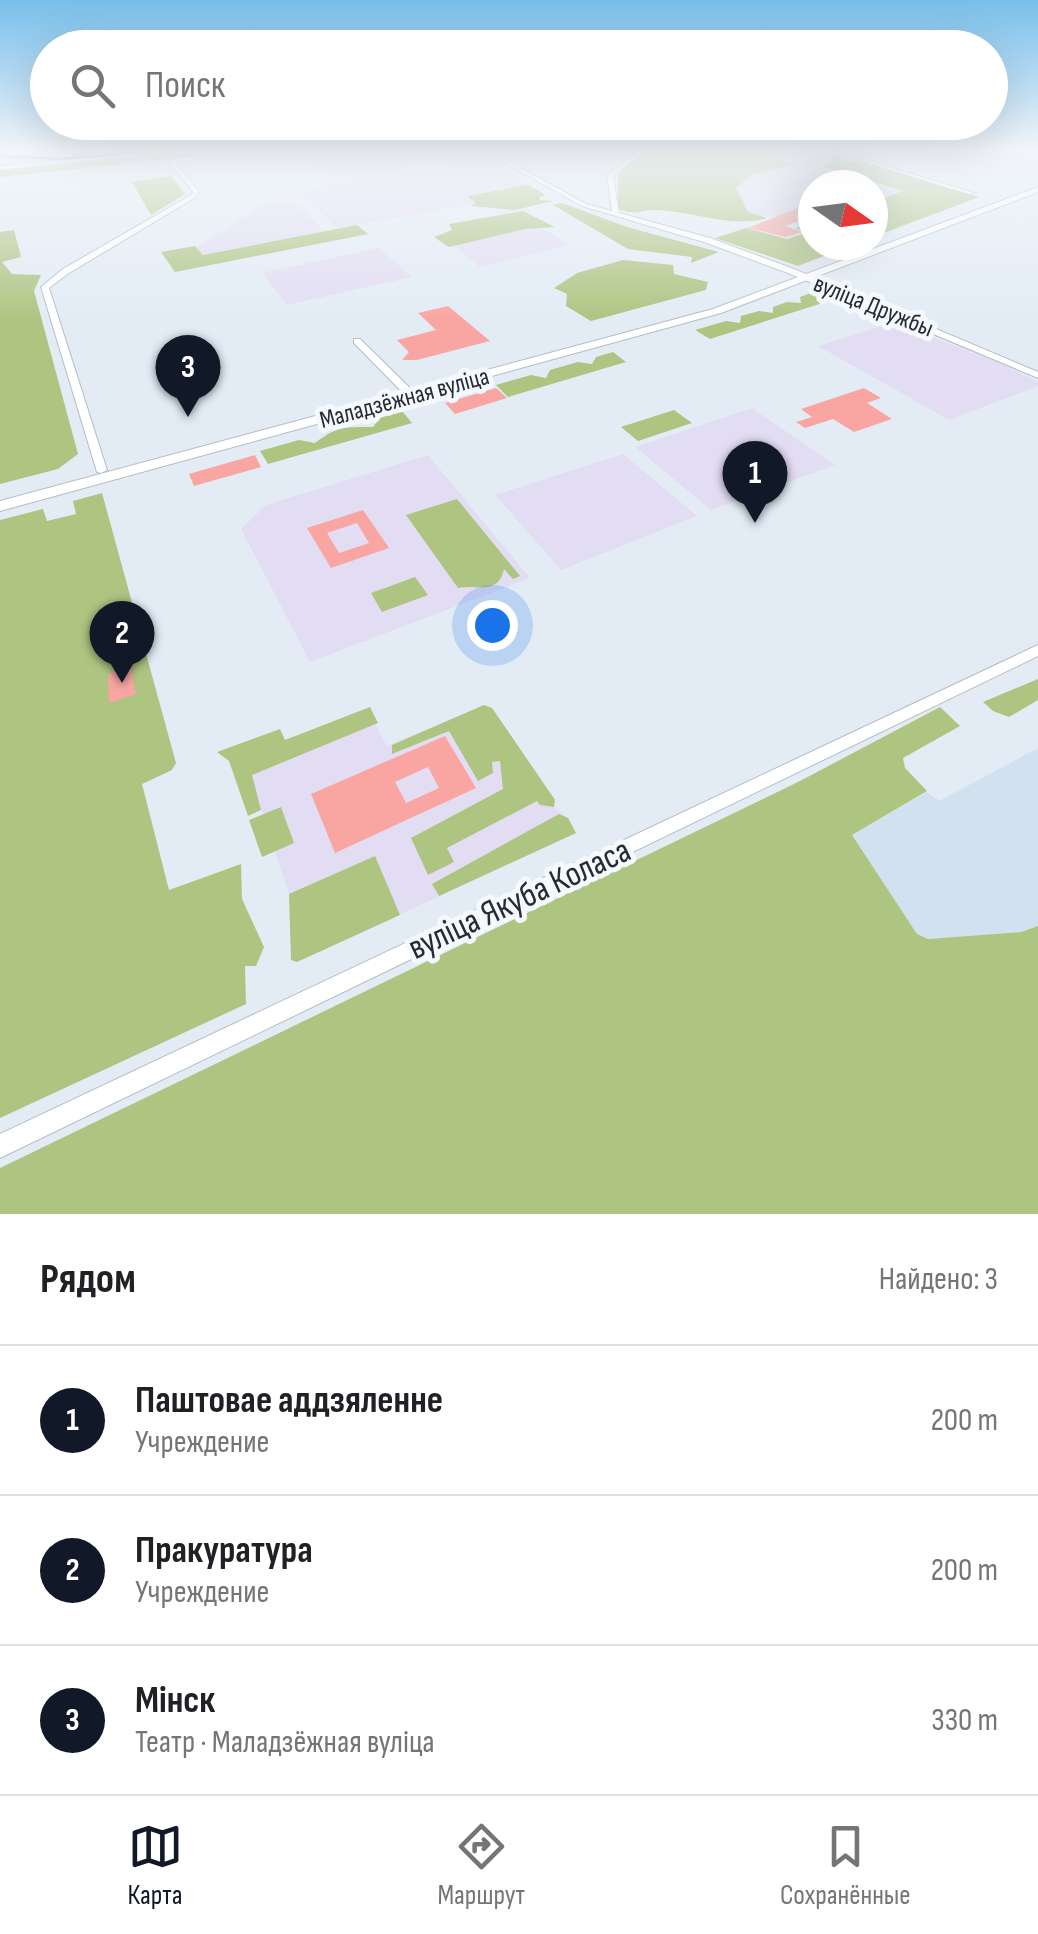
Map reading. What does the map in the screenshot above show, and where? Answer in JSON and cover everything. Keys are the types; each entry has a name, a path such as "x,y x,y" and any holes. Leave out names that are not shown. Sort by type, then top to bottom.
{"main road":[{"name":"Маладзёжная вуліца","path":"0,506 407,392 717,311 991,208"},
{"name":"Маладзёжная вуліца","path":"0,496 102,475"}],"street":[{"path":"102,475 44,290 51,280 174,208"},
{"name":"вуліца Дружбы","path":"596,208 707,240 1038,375"},
{"path":"615,208 616,214"},
{"path":"357,341 407,392"},
{"name":"вуліца Якуба Коласа","path":"0,1146 1038,650"}],"shaded area":[{"path":"258,208 300,208 324,231 202,255 197,247"},
{"path":"316,208 452,208 337,228"},
{"path":"740,208 798,208 798,225 774,216 745,215"},
{"path":"525,217 569,245 480,267 441,235"},
{"path":"379,248 412,277 287,305 262,273"},
{"path":"895,322 1001,364 1038,382 1038,386 949,420 818,346"},
{"path":"752,408 835,465 711,510 635,447"},
{"path":"623,454 697,516 561,570 495,495"},
{"path":"428,455 530,578 310,662 241,529 266,505"},
{"path":"484,705 492,708 555,800 554,807 568,818 576,833 297,962 291,960 289,894 246,765 371,717 387,746"},
{"path":"1038,748 1038,926 1021,932 928,939 917,934 852,835 927,792 939,801"}],"green space":[{"path":"558,208 575,208 627,227 719,252 691,263 692,257 628,249"},
{"path":"746,208 767,218 740,222 670,211 618,209"},
{"path":"888,208 951,208 888,231"},
{"path":"523,211 555,227 525,229 449,247 434,237 452,230 449,224"},
{"path":"357,225 368,234 175,272 161,252 195,246 203,255"},
{"path":"746,228 787,239 798,236 798,260 813,260 798,266 715,238"},
{"path":"14,230 21,257 2,262 12,274 41,275 34,291 78,454 58,469 0,484 0,232"},
{"path":"623,260 673,265 674,274 708,282 706,290 591,321 566,306 567,294 554,288 577,273"},
{"path":"819,290 838,298 710,339 695,330 726,321 740,323 741,316 759,311 773,313 773,307 801,303 800,297"},
{"path":"613,352 626,362 508,397 496,385 531,375 546,378 550,370 578,362 592,364 596,357"},
{"path":"674,410 692,423 638,441 621,427"},
{"path":"402,411 412,423 268,464 260,451 299,440 315,443 342,429 373,427 380,418"},
{"path":"102,493 176,763 172,770 142,784 169,890 241,864 242,899 264,947 256,966 245,966 246,1004 0,1118 0,520 43,509 47,521 76,514 73,501"},
{"path":"457,499 520,576 513,579 504,569 492,586 458,588 406,515"},
{"path":"415,577 428,595 382,612 371,593"},
{"path":"1038,679 1038,700 1009,717 983,702"},
{"path":"484,705 492,708 555,800 554,807 537,801 447,848 454,862 428,875 411,838 503,789 500,761 492,762 493,773 478,781 449,731 392,754 392,745"},
{"path":"370,707 378,723 252,775 261,810 248,816 229,761 217,752 280,729 285,740"},
{"path":"940,707 960,726 903,758 905,768 927,791 852,835 917,934 928,939 1021,932 1038,926 1038,1214 0,1214 0,1168 800,781"},
{"path":"281,807 294,843 262,857 249,820"},
{"path":"559,814 568,818 576,833 439,896 432,884"},
{"path":"375,856 400,915 297,962 291,960 289,894"}],"building":[{"path":"798,208 798,221 785,226 798,233 786,237 748,228"},
{"path":"448,306 490,341 417,360 402,360 409,352 397,340 436,330 418,313"},
{"path":"496,388 507,398 455,414 445,403"},
{"path":"864,388 881,398 867,403 892,419 854,432 833,419 805,428 796,422 812,417 801,409"},
{"path":"255,455 261,467 194,486 189,474"},
{"path":"363,510 389,548 331,568 307,528","holes":["357,523 369,543 339,553 327,533"]},
{"path":"495,602 518,633 494,643 471,611"},
{"path":"130,666 136,694 109,703 108,674"},
{"path":"445,736 476,788 335,853 311,794","holes":["428,767 439,788 406,803 395,782"]}],"place":[{"name":"Мінск","path":"188,417"},
{"name":"Паштовае аддзяленне","path":"755,523"},
{"name":"Пракуратура","path":"122,683"}]}
